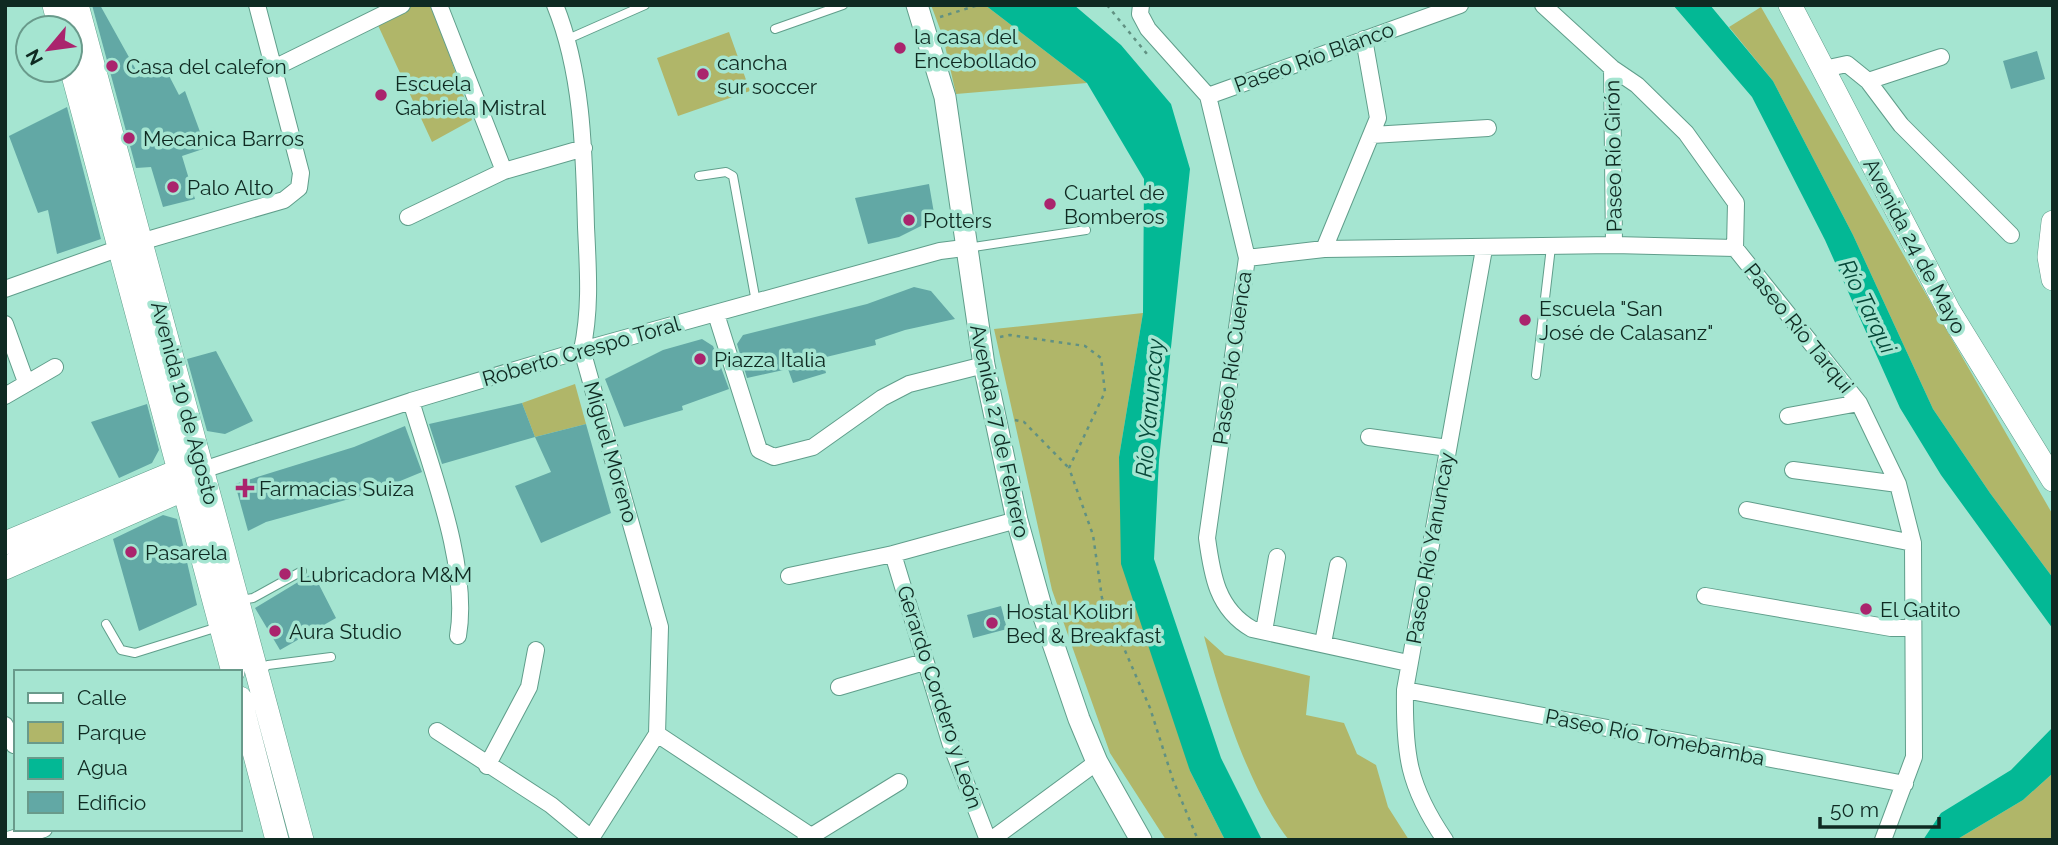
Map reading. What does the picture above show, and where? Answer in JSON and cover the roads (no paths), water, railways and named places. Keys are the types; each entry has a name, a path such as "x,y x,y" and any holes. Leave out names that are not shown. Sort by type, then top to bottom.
{"main road":[{"name":"Avenida 10 de Agosto","path":"77,5 131,245 190,477 232,670"},
{"name":"Avenida 24 de Mayo","path":"1790,5 1949,311 2053,480"},
{"name":"Avenida 10 de Agosto","path":"77,84 131,245"},
{"path":"2053,222 2049,257 2053,279"},
{"name":"Avenida 10 de Agosto","path":"190,477 238,601 302,840"},
{"name":"Roberto Crespo Toral","path":"5,543 190,477"},
{"name":"Roberto Crespo Toral","path":"5,568 190,477"},
{"path":"242,706 277,840"},
{"path":"268,806 292,800"}],"street":[{"path":"5,289 131,245 284,200 299,188 301,173 257,5"},
{"path":"274,68 401,5"},
{"path":"439,5 504,172"},
{"name":"Miguel Moreno","path":"555,5 568,39 584,148 589,317 582,349 660,627 657,734"},
{"name":"Paseo Río Blanco","path":"1208,96 1460,5"},
{"path":"1543,5 1612,68 1637,85 1686,133 1718,175 1735,203 1735,248"},
{"name":"Paseo Río Cuenca","path":"1140,10 1148,29 1208,96 1247,258 1207,538 1211,569 1223,603 1236,620 1264,631"},
{"name":"Avenida 27 de Febrero","path":"920,14 945,97 964,248 984,365 1017,520 1065,681 1097,762 1141,840"},
{"path":"1324,249 1378,118 1364,39"},
{"path":"1868,81 1941,57"},
{"path":"1824,69 1847,64 1868,81 1901,125 2011,235"},
{"name":"Paseo Río Girón","path":"1612,68 1614,245"},
{"path":"1372,135 1488,128"},
{"path":"408,217 504,172 584,148"},
{"name":"Paseo Río Tarqui","path":"1247,258 1324,249 1484,249 1614,245 1735,248 1859,403 1898,484 1913,543 1916,668 1914,757 1883,840"},
{"name":"Roberto Crespo Toral","path":"190,477 411,401 582,349 940,251 964,248"},
{"name":"Paseo Río Yanuncay","path":"1445,840 1423,808 1412,779 1406,752 1405,690 1484,249"},
{"path":"716,314 760,450 774,457 813,447 882,398 909,384 984,365"},
{"path":"5,324 26,382"},
{"path":"5,396 55,367"},
{"path":"411,401 442,504 455,563 463,610 458,636"},
{"path":"1788,416 1859,403"},
{"path":"1369,437 1448,448"},
{"path":"1793,470 1898,484"},
{"path":"1747,510 1913,543"},
{"path":"789,576 893,554 1017,520"},
{"name":"Gerardo Cordero y León","path":"893,554 924,662 990,840"},
{"path":"1277,558 1264,631 1408,663"},
{"path":"1323,643 1338,565"},
{"path":"1705,596 1891,628 1913,628"},
{"path":"487,766 529,687 536,650"},
{"path":"839,687 924,662"},
{"name":"Paseo Río Tomebamba","path":"1405,690 1905,784"},
{"path":"5,724 14,745"},
{"path":"437,731 551,806 591,839 657,734 810,838 899,782"},
{"path":"990,840 1097,762"},
{"path":"8,840 37,831"}],"lane":[{"path":"568,39 645,5"},
{"path":"775,29 844,5"},
{"path":"699,176 726,172 733,176 756,302"},
{"path":"964,248 1086,230"},
{"path":"1536,374 1551,247"},
{"path":"238,601 253,598 302,571"},
{"path":"106,624 121,650 135,653 221,626"},
{"path":"257,671 268,665 331,657"}],"water":[{"name":"Río Yanuncay","path":"985,5 1074,5 1121,45 1171,104 1190,169 1159,460 1154,559 1221,758 1262,840 1225,840 1190,771 1121,564 1119,457 1143,313 1144,179 1087,83"},
{"name":"Río Tarqui","path":"1673,5 1710,5 1773,81 1853,235 1933,409 1990,493 2053,578 2053,629 1941,475 1900,408 1825,240 1752,97"},
{"path":"2053,727 2053,773 2023,800 1956,840 1923,840 1941,813 2011,770"}],"place":[{"name":"la casa del Encebollado","path":"900,48"},
{"name":"Casa del calefon","path":"112,66"},
{"name":"cancha sur soccer","path":"703,74"},
{"name":"Escuela Gabriela Mistral","path":"381,95"},
{"name":"Mecanica Barros","path":"129,138"},
{"name":"Palo Alto","path":"173,187"},
{"name":"Cuartel de Bomberos","path":"1050,204"},
{"name":"Potters","path":"909,220"},
{"name":"Escuela \"San José de Calasanz\"","path":"1525,320"},
{"name":"Piazza Italia","path":"700,359"},
{"name":"Farmacias Suiza","path":"245,488"},
{"name":"Pasarela","path":"131,552"},
{"name":"Lubricadora M&M","path":"285,574"},
{"name":"El Gatito","path":"1866,609"},
{"name":"Hostal Kolibri Bed & Breakfast","path":"992,623"},
{"name":"Aura Studio","path":"275,631"}]}
